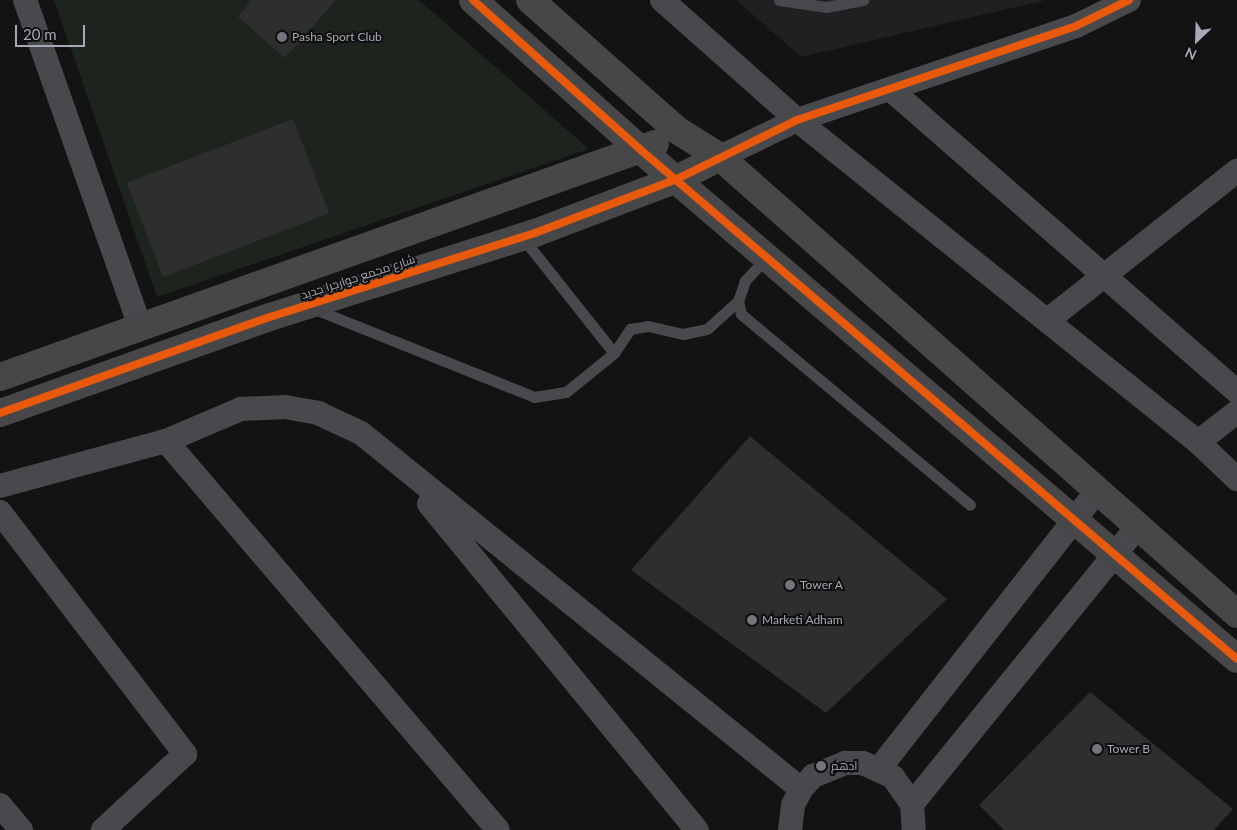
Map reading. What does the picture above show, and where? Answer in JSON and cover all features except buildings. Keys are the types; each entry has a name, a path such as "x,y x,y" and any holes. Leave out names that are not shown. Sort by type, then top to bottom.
{"street":[{"path":"25,0 139,324"},
{"path":"473,0 642,151 1237,659"},
{"path":"530,0 677,130 720,157 1237,614"},
{"path":"662,0 797,120 1198,442 1237,479"},
{"path":"720,157 797,120 1076,26 1129,0"},
{"path":"890,89 1103,277 1237,392"},
{"name":"شارع مجمع جوارجرا جديد","path":"0,377 139,324 642,151 677,130"},
{"name":"شارع مجمع جوارجرا جديد","path":"0,413 306,305 522,237 677,180 720,157"},
{"path":"1048,320 1237,171"},
{"path":"0,486 166,441 220,415 285,407 340,422 396,464 801,789"},
{"path":"1198,442 1237,412"},
{"path":"166,441 498,830"},
{"path":"396,464 697,830"},
{"path":"879,769 1097,491"},
{"path":"0,512 185,754 103,830"},
{"path":"912,804 1138,526"},
{"path":"790,830 792,805 801,789 820,772 845,763 879,769 893,777 912,804 914,830"},
{"path":"0,805 21,830"}],"lane":[{"path":"779,0 826,7 862,0"},
{"path":"522,237 614,353"},
{"path":"306,305 534,397 566,392 614,353 630,329 648,326 683,334 707,329 738,301 745,281 767,257"},
{"path":"738,301 750,324 970,505"}],"shaded area":[{"path":"54,0 419,0 589,149 157,297"},
{"path":"736,0 1046,0 801,57"}],"cycle path":[{"path":"473,0 642,151 1237,659"},
{"path":"0,413 270,317 535,233 677,179 797,120 1076,26 1129,0"}],"place":[{"name":"Pasha Sport Club","path":"282,37"},
{"name":"Tower A","path":"790,585"},
{"name":"Marketi Adham","path":"752,620"},
{"name":"Tower B","path":"1097,749"},
{"name":"ادهم","path":"821,766"}]}
